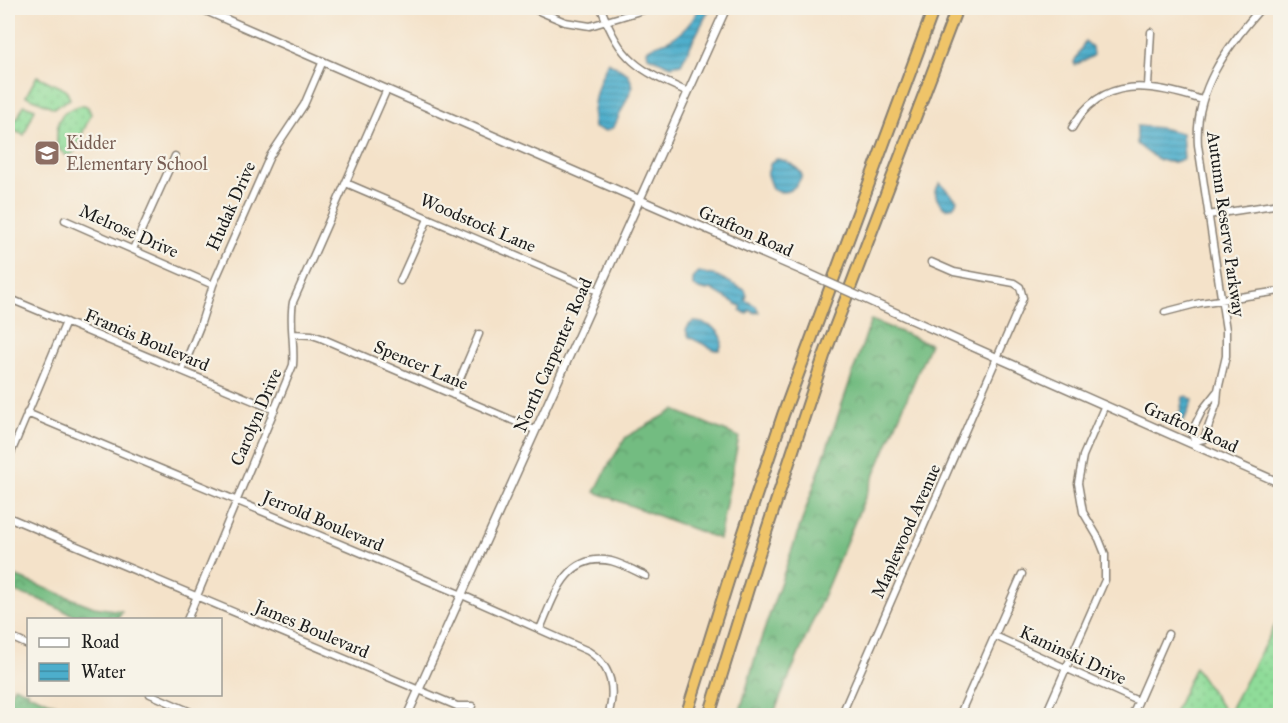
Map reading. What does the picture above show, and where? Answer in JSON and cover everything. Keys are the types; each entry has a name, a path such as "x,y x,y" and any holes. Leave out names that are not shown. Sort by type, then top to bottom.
{"highway":[{"path":"686,716 783,415 934,8"},
{"path":"709,716 755,566 824,356 957,8"}],"street":[{"name":"Grafton Road","path":"200,8 1281,483"},
{"path":"493,8 501,10 504,8"},
{"path":"532,8 574,25 590,26 650,8"},
{"path":"601,8 622,52 651,75 688,92"},
{"name":"North Carpenter Road","path":"407,716 726,8"},
{"name":"Autumn Reserve Parkway","path":"1218,390 1203,409 1191,433 1194,443 1204,439 1210,426 1217,403 1227,350 1198,138 1198,120 1202,100 1213,74 1261,8"},
{"path":"1148,86 1151,32"},
{"name":"Hudak Drive","path":"182,371 213,285 270,156 304,105 323,62"},
{"path":"1072,128 1081,112 1103,96 1125,88 1148,86 1168,89 1202,100"},
{"name":"Carolyn Drive","path":"188,618 294,365 291,316 293,302 387,89"},
{"path":"133,249 175,156"},
{"name":"Woodstock Lane","path":"346,183 598,291"},
{"path":"1208,215 1281,204"},
{"path":"400,281 428,219"},
{"name":"Melrose Drive","path":"65,220 213,285"},
{"name":"Maplewood Avenue","path":"840,716 1023,301 1020,287 1012,282 952,272 931,262"},
{"path":"1165,312 1221,299 1281,291"},
{"name":"Francis Boulevard","path":"8,298 275,410"},
{"path":"8,460 66,322"},
{"name":"Spencer Lane","path":"293,334 321,338 535,430"},
{"path":"453,395 479,334"},
{"path":"1045,716 1103,587 1106,571 1102,546 1080,503 1078,483 1083,456 1105,405"},
{"name":"Jerrold Boulevard","path":"27,413 462,595 588,651 601,662 609,674 612,700 608,716"},
{"name":"James Boulevard","path":"8,518 457,706 465,708 472,706"},
{"path":"540,629 559,585 581,564 611,561 646,576"},
{"path":"959,716 1022,574"},
{"path":"1132,716 1168,634"},
{"path":"8,636 27,645"},
{"name":"Kaminski Drive","path":"995,636 1138,701"},
{"path":"155,696 200,716"}],"green space":[{"path":"37,76 66,90 70,99 54,108 26,96"},
{"path":"24,105 35,109 24,135 8,128 10,117 17,119"},
{"path":"84,105 88,107 91,114 74,152 70,156 65,155 57,147 58,124 68,110"},
{"path":"871,320 930,344 773,715 739,715 757,651"},
{"path":"674,410 739,437 719,539 595,492 626,437"},
{"path":"9,574 94,607 122,611 118,618 80,618 38,599 8,590"},
{"path":"1280,616 1280,715 1227,715"},
{"path":"1195,667 1227,715 1173,715"},
{"path":"14,686 27,692 27,696 35,696 81,715 8,715 8,701"}],"water":[{"path":"699,8 710,8 681,64 671,66 648,56 647,50 669,40 683,30"},
{"path":"1085,41 1092,47 1093,56 1075,65 1074,62"},
{"path":"608,62 628,74 633,86 614,127 606,131 594,128 593,111 598,86"},
{"path":"1137,126 1182,133 1184,158 1165,162 1148,153 1137,144"},
{"path":"776,159 791,164 802,175 797,184 786,192 772,189 767,175 771,162"},
{"path":"940,183 957,200 951,208 944,208 937,199 935,191"},
{"path":"699,272 717,276 745,290 747,296 745,300 756,306 759,312 749,310 748,314 740,311 742,307 711,289 704,290 693,285 693,279"},
{"path":"693,322 711,326 720,334 722,344 719,350 689,337 686,330"},
{"path":"1187,396 1193,400 1184,420 1179,424 1170,421 1172,416 1180,413 1183,397"}],"place":[{"name":"Kidder Elementary School","path":"47,153"}]}
